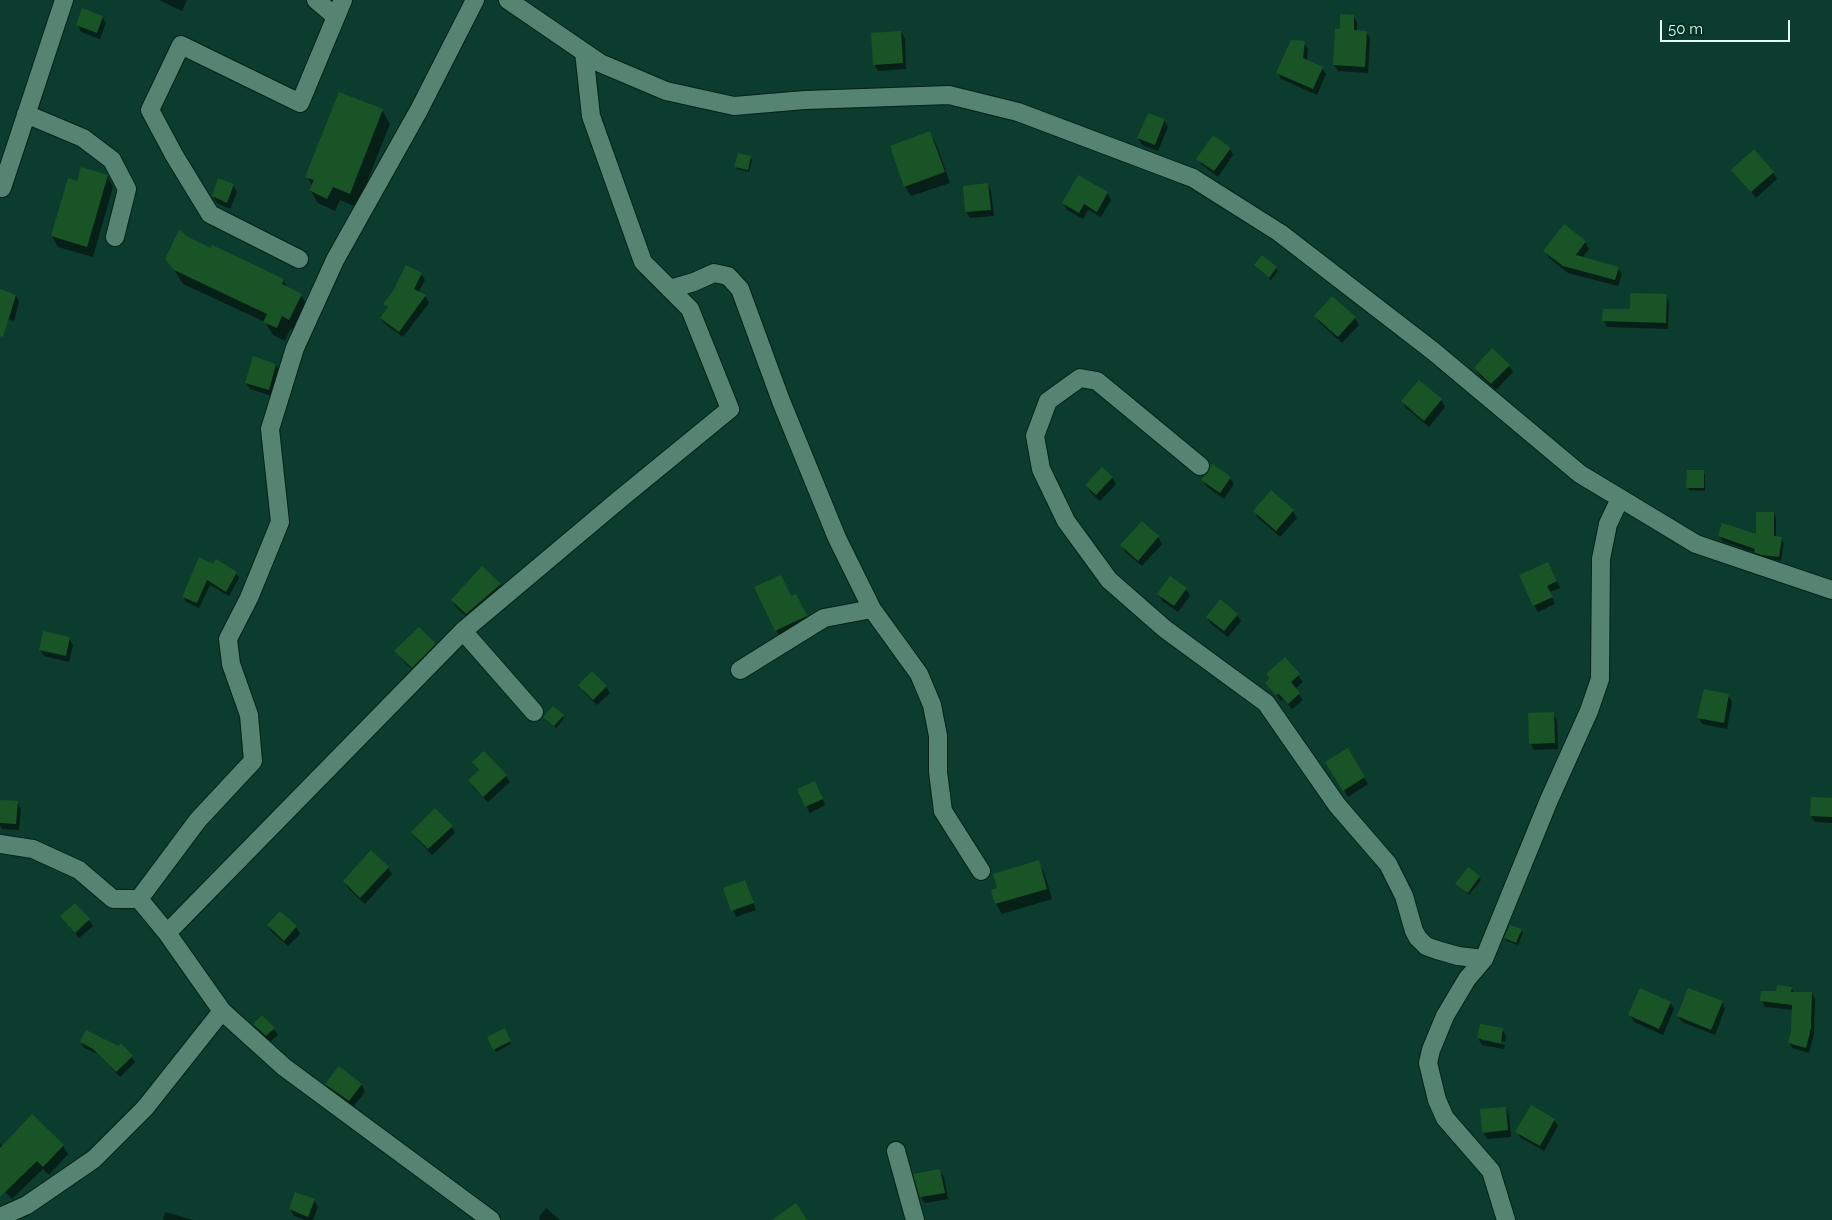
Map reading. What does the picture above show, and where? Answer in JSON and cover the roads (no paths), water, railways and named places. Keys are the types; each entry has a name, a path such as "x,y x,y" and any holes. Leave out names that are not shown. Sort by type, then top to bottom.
{"street":[{"path":"2,188 64,0"},
{"path":"316,0 336,17"},
{"path":"299,259 210,214 174,155 150,110 181,45 300,103 343,0"},
{"path":"139,899 198,820 254,761 249,715 231,664 228,639 249,598 280,522 270,429 295,348 335,260 419,110 475,0"},
{"path":"508,0 600,62 666,91 734,106 805,100 949,95 1018,112 1193,178 1280,233 1433,350 1580,474 1696,544 1832,590"},
{"path":"167,933 463,631 730,409 690,309 642,262 590,116 584,52"},
{"path":"26,114 83,138 112,160 127,189 114,237"},
{"path":"670,289 694,282 714,273 728,276 740,289 780,401 837,538 872,609 918,674 932,705 938,736 938,772 943,811 981,871"},
{"path":"1200,466 1097,381 1080,378 1048,402 1035,436 1041,469 1066,521 1109,580 1165,629 1266,703 1337,805 1388,864 1404,896 1414,931 1418,938 1426,946 1437,950 1458,956 1484,959"},
{"path":"1506,1220 1491,1171 1445,1118 1437,1100 1428,1062 1445,1016 1467,979 1484,959 1545,809 1589,711 1600,679 1601,560 1608,524 1620,499"},
{"path":"740,670 824,618 872,609"},
{"path":"463,631 534,712"},
{"path":"0,844 33,849 79,870 113,899 139,899"},
{"path":"139,899 167,933 222,1011 284,1067 491,1220"},
{"path":"0,1218 26,1205 94,1159 145,1108 222,1011"},
{"path":"896,1151 915,1220"}]}
